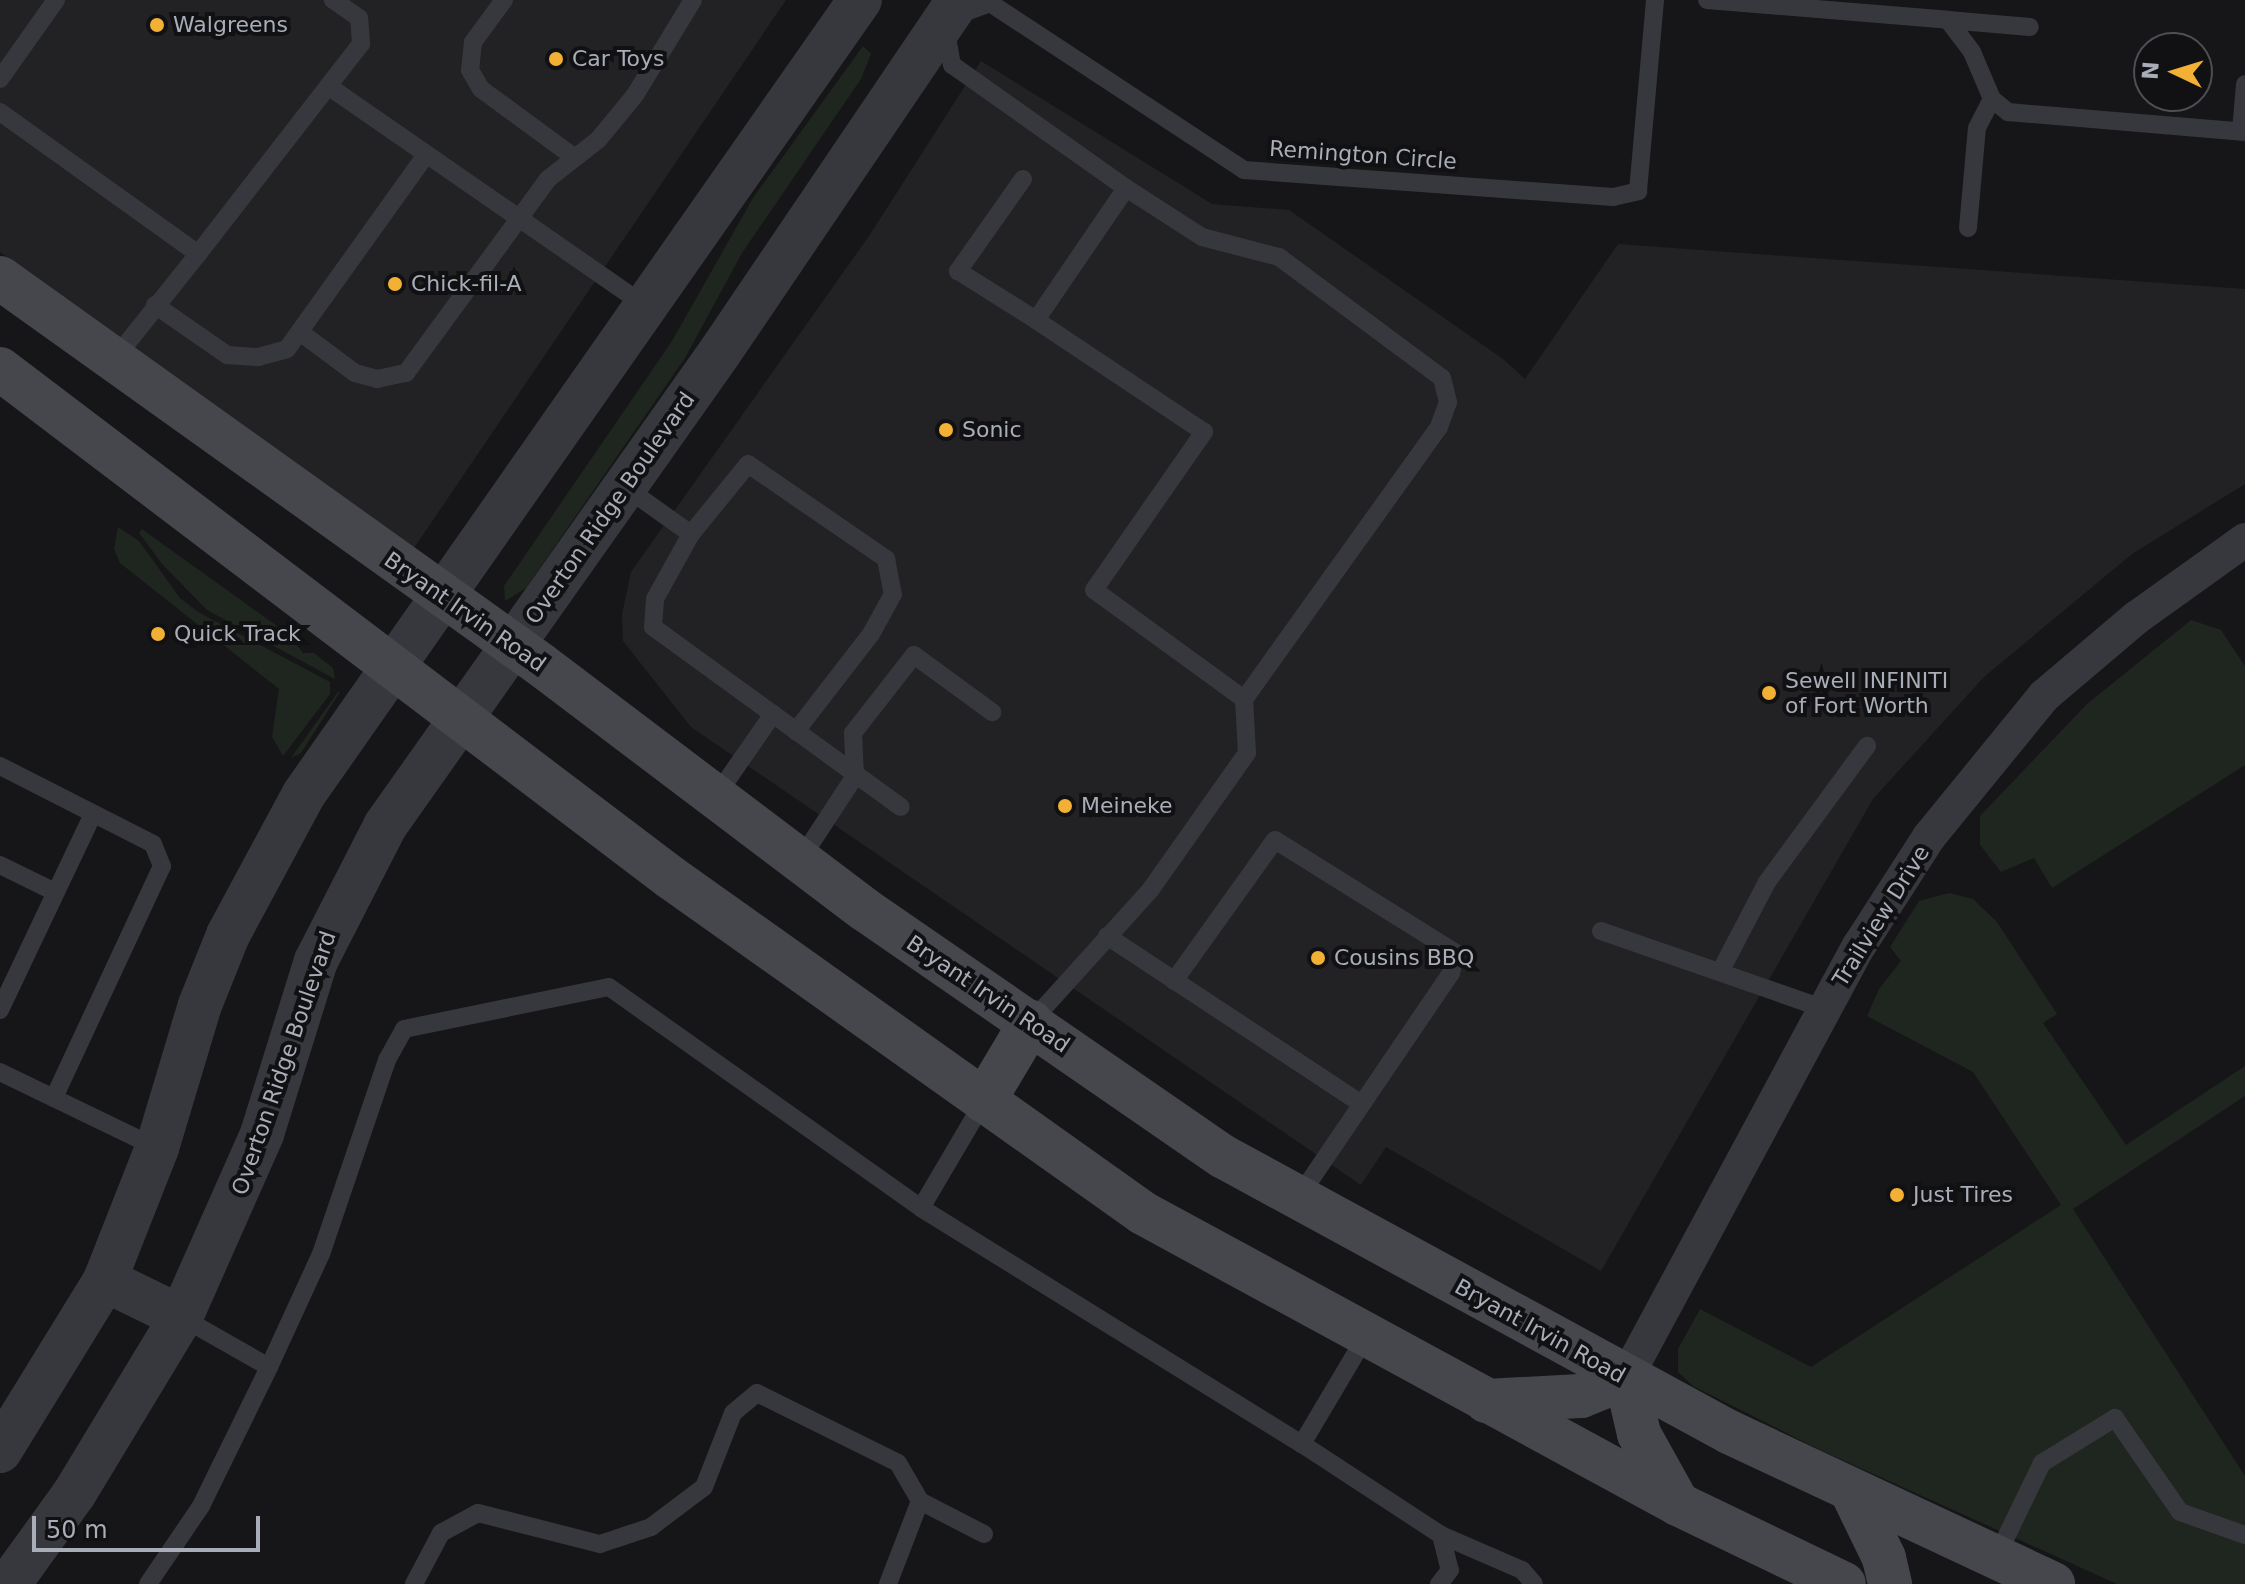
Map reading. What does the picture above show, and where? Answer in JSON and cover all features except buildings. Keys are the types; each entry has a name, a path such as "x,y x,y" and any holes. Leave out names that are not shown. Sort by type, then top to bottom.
{"main road":[{"name":"Bryant Irvin Road","path":"0,278 514,645 800,860 1224,1157 1626,1378 2017,1575"},
{"path":"0,369 670,877 1143,1213 1678,1504 1844,1584"},
{"path":"984,1101 1031,1022"},
{"path":"1484,1401 1581,1396 1626,1378 1639,1434 1678,1504"},
{"path":"1852,1492 1884,1558 1890,1584"}],"street":[{"path":"0,1451 105,1280 157,1148 200,1005 228,935 304,794 397,668 860,0"},
{"name":"Overton Ridge Boulevard","path":"9,1584 74,1494 181,1317 262,1134 316,961 343,900 385,826 625,487 938,7"},
{"name":"Trailview Drive","path":"1626,1378 1825,1009 1929,837 2044,696 2136,618 2245,540"},
{"path":"105,1280 181,1317"}],"lane":[{"path":"0,79 56,0"},
{"path":"113,361 331,88 361,44 359,18 333,0"},
{"path":"504,0 473,42 470,70 481,89 574,157"},
{"path":"300,332 355,373 377,379 406,373 548,179 598,140 635,95 693,0"},
{"name":"Remington Circle","path":"938,7 990,3 1244,170 1613,197 1638,191 1655,0"},
{"path":"1707,0 2030,27"},
{"path":"938,7 952,65 1126,188 1202,237 1279,257 1442,378 1448,402 1439,427 1244,699 1247,753 1151,889 1031,1022"},
{"path":"1948,20 1972,52 1992,99 2008,112 2243,132 2245,84"},
{"path":"331,88 425,156 646,306"},
{"path":"1968,228 1977,128 1992,99"},
{"path":"0,112 198,254"},
{"path":"155,305 227,355 258,357 287,349 425,156"},
{"path":"1023,179 958,271 1204,432 1094,590 1244,699"},
{"path":"1036,320 1126,188"},
{"path":"796,731 871,634 893,594 886,559 748,464 691,534 655,599 653,627 855,776 901,807"},
{"path":"625,487 691,534"},
{"path":"800,860 855,776 853,733 914,655 992,712"},
{"path":"716,796 773,714"},
{"path":"1720,972 1767,882 1867,746"},
{"path":"0,766 153,844 162,866 54,1098"},
{"path":"0,1010 93,814"},
{"path":"1174,981 1275,840 1456,953 1451,973 1299,1197"},
{"path":"0,865 55,892"},
{"path":"1601,931 1825,1009"},
{"path":"1107,936 1362,1104"},
{"path":"148,1584 201,1506 269,1367 321,1254 387,1060 404,1029 609,987 921,1208 1302,1444 1441,1535 1522,1570 1534,1584"},
{"path":"0,1072 157,1148"},
{"path":"921,1208 984,1101"},
{"path":"181,1317 269,1367"},
{"path":"1302,1444 1366,1336"},
{"path":"414,1584 441,1533 478,1513 600,1544 651,1527 704,1487 733,1413 757,1393 898,1463 920,1501 984,1534"},
{"path":"2017,1575 2042,1463 2115,1418 2180,1512 2245,1535"},
{"path":"888,1584 920,1501"},
{"path":"1439,1584 1450,1570 1441,1535"}],"shaded area":[{"path":"0,0 786,0 412,551 0,252"},
{"path":"863,46 871,54 861,79 742,253 685,358 526,588 505,601 504,586 672,341 753,198"},
{"path":"981,61 1212,204 1289,210 1503,359 1525,379 1618,244 2245,289 2245,484 2132,554 1984,677 1873,799 1601,1271 1386,1147 1361,1185 691,727 623,641 622,614 631,572 869,236"},
{"path":"118,527 139,541 180,598 198,612 330,682 330,694 283,756 272,737 279,689 120,563 114,549"},
{"path":"142,529 288,634 303,653 314,653 333,668 335,679 207,610 163,565 139,533"},
{"path":"2191,620 2221,630 2245,666 2245,765 2052,888 2034,858 2001,872 1980,845 1980,816 2087,704"},
{"path":"338,692 301,753 291,758"},
{"path":"1949,893 1973,899 1997,922 2057,1014 2043,1023 2126,1145 2245,1066 2245,1096 2073,1209 2245,1476 2245,1584 2117,1584 1816,1448 1693,1386 1678,1372 1678,1349 1700,1309 1811,1367 2061,1205 1973,1072 1867,1016 1879,989 1901,961 1890,947 1919,901"}],"place":[{"name":"Walgreens","path":"157,25"},
{"name":"Car Toys","path":"556,59"},
{"name":"Chick-fil-A","path":"395,284"},
{"name":"Sonic","path":"946,430"},
{"name":"Quick Track","path":"158,634"},
{"name":"Sewell INFINITI of Fort Worth","path":"1769,693"},
{"name":"Meineke","path":"1065,806"},
{"name":"Cousins BBQ","path":"1318,958"},
{"name":"Just Tires","path":"1897,1195"}]}
